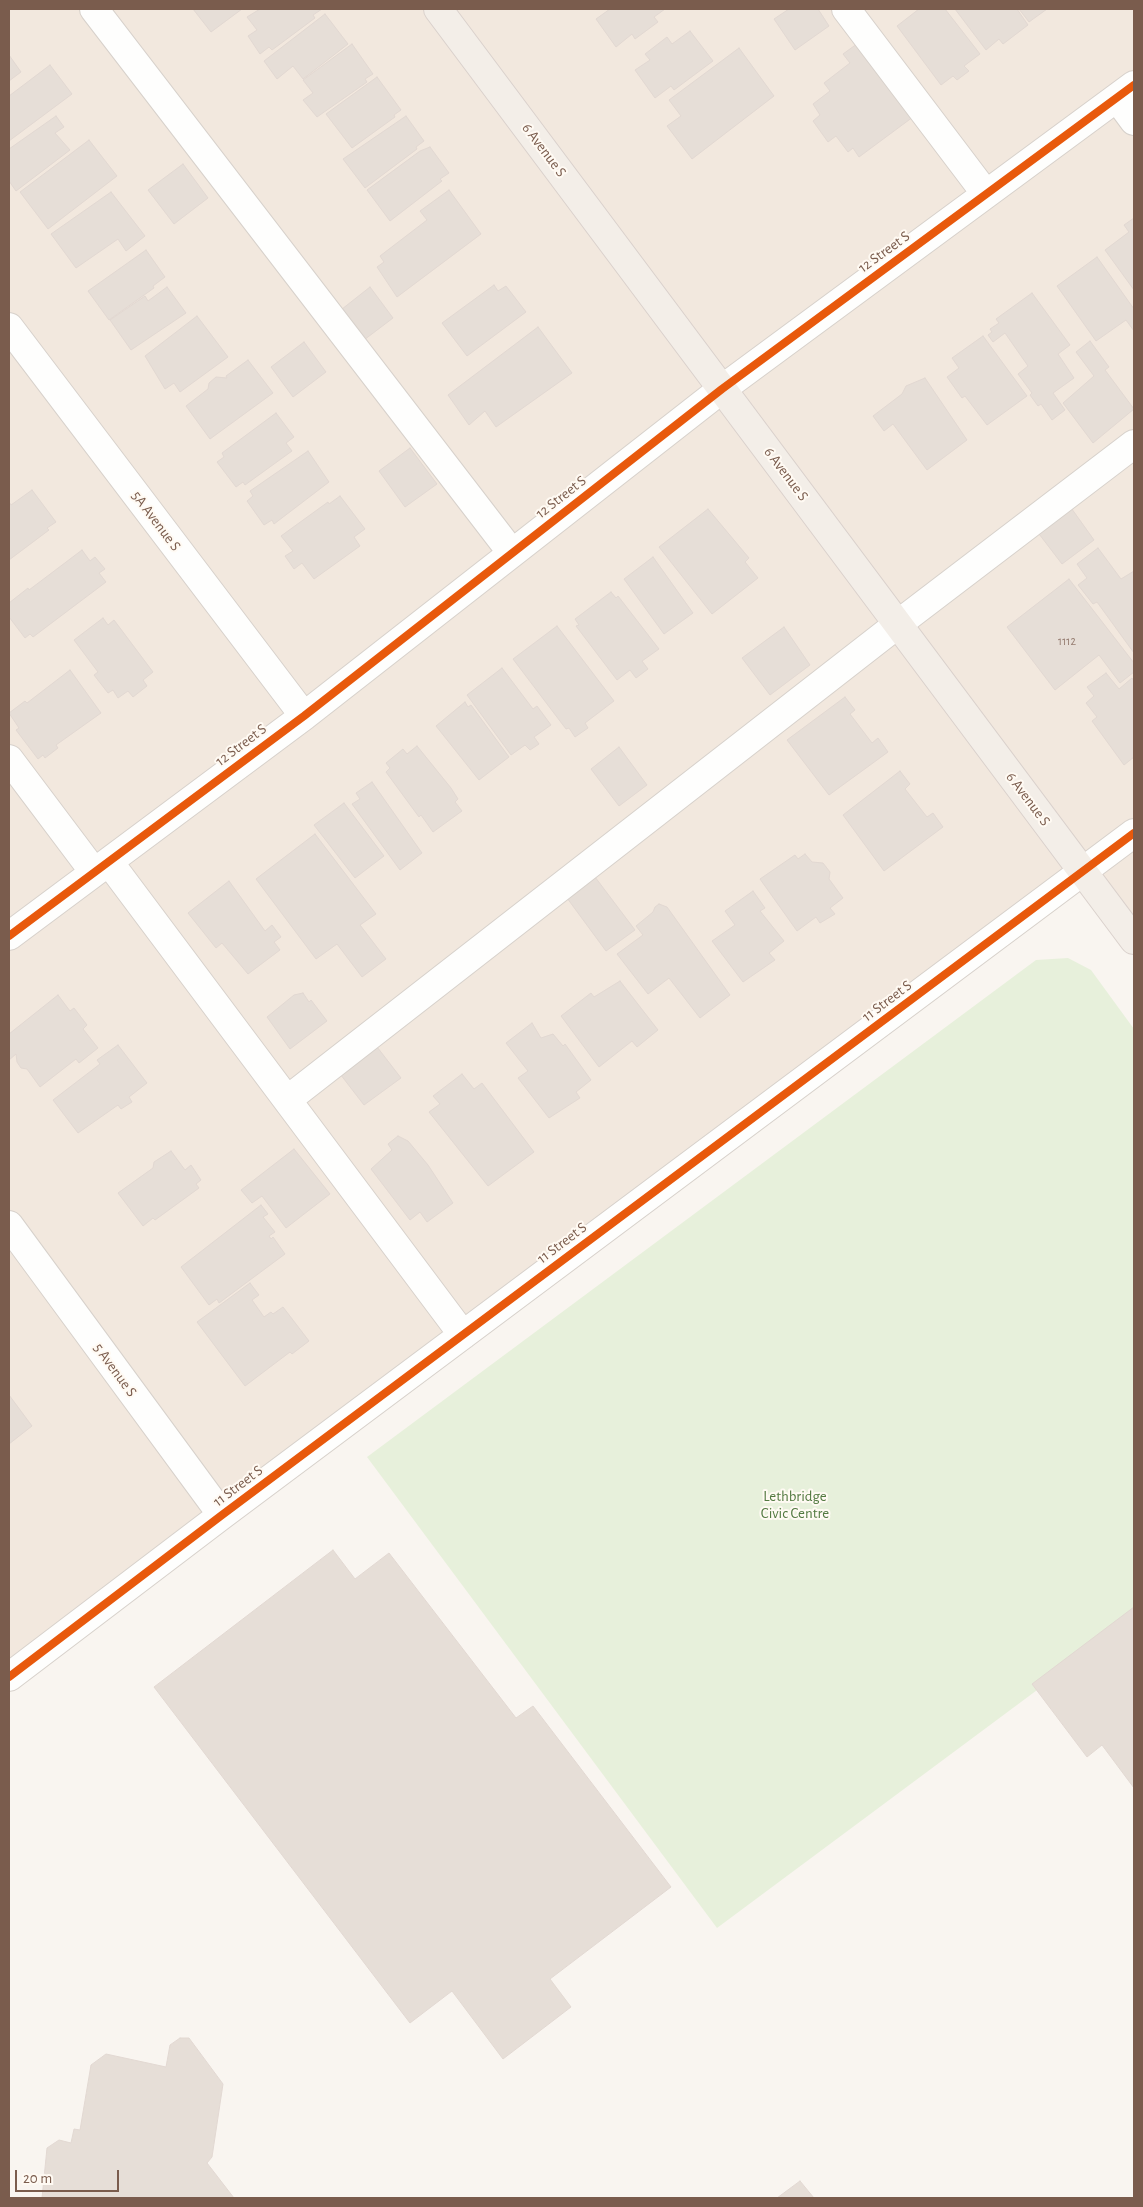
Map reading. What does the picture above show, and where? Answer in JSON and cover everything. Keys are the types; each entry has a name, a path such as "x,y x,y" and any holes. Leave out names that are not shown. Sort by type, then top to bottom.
{"main road":[{"name":"6 Avenue S","path":"438,9 1134,940"}],"street":[{"path":"94,9 512,553"},
{"path":"846,9 986,194"},
{"path":"1125,92 1134,121"},
{"name":"12 Street S","path":"9,936 304,716 722,389 1125,92"},
{"name":"5A Avenue S","path":"9,327 304,716"},
{"path":"287,1100 898,624 1134,444"},
{"path":"9,759 102,867 287,1100 463,1335"},
{"name":"11 Street S","path":"9,1677 222,1515 1134,833"},
{"name":"5 Avenue S","path":"9,1225 222,1515"}],"shaded area":[{"path":"9,9 1134,9 1134,940 1083,872 9,1677"}],"green space":[{"name":"Lethbridge Civic Centre","path":"1068,958 1091,970 1134,1029 1134,1618 717,1928 367,1457 1036,960"}],"building":[{"path":"193,9 242,9 211,32"},
{"path":"260,9 322,9 313,15 315,18 272,50 269,47 260,54 248,36 257,30 247,17"},
{"path":"610,9 665,9 654,17 658,22 635,39 632,34 616,47 596,19"},
{"path":"789,9 818,9 829,26 795,50 774,19"},
{"path":"919,9 945,9 980,54 964,66 969,71 957,80 953,76 941,85 897,26"},
{"path":"955,9 1017,9 1028,25 1003,44 999,39 986,50"},
{"path":"1019,9 1047,9 1029,22"},
{"path":"325,14 348,44 303,79 293,66 277,79 264,61"},
{"path":"690,31 713,61 674,90 671,86 655,98 635,70 650,60 645,54 667,37 672,44"},
{"path":"861,41 917,114 859,157 853,148 848,152 836,136 828,142 813,121 820,115 813,104 830,91 824,83 850,63 843,54"},
{"path":"352,44 373,74 365,79 367,82 317,117 303,100 313,93 303,80"},
{"path":"739,48 774,96 692,159 667,126 681,116 669,100"},
{"path":"9,55 21,72 9,81"},
{"path":"50,65 72,94 9,141 9,96"},
{"path":"377,77 401,110 394,115 395,117 352,148 326,114"},
{"path":"56,116 64,127 55,133 70,150 16,191 9,181 9,149"},
{"path":"406,116 424,141 416,147 417,149 365,188 343,159"},
{"path":"89,140 117,176 48,229 20,192"},
{"path":"430,147 449,173 440,179 442,181 390,221 367,190 420,151"},
{"path":"183,164 208,198 174,224 148,190"},
{"path":"449,190 481,234 397,297 377,267 384,262 380,256 427,220 420,211"},
{"path":"111,192 145,236 126,251 118,239 76,268 51,234"},
{"path":"1134,218 1134,290 1105,250 1129,232 1124,225"},
{"path":"146,250 165,277 153,286 154,288 109,320 88,291"},
{"path":"1097,257 1134,309 1134,331 1126,320 1096,341 1057,286"},
{"path":"494,285 498,291 506,286 526,312 467,356 442,323"},
{"path":"167,287 186,313 131,350 110,320 145,296 148,301"},
{"path":"370,287 393,318 360,343 337,313"},
{"path":"1032,293 1070,345 1058,354 1074,378 1053,393 1065,410 1052,420 1041,404 1038,406 1030,395 1032,393 1018,374 1028,366 1005,333 993,342 988,335 992,332 990,329 999,323 996,319"},
{"path":"197,316 228,357 180,392 174,383 165,389 145,356"},
{"path":"538,327 572,373 496,427 485,411 469,425 448,395"},
{"path":"983,336 1027,396 987,425 965,396 962,398 947,377 959,368 952,358"},
{"path":"1090,341 1109,367 1105,370 1134,409 1093,443 1063,403 1094,376 1076,352"},
{"path":"304,342 326,372 293,397 271,367"},
{"path":"248,360 273,393 210,439 186,406 208,389 209,383 216,377 227,378 226,376"},
{"path":"925,378 967,440 927,470 893,424 884,431 873,416 902,394 906,386"},
{"path":"276,413 294,437 286,443 292,451 245,485 243,482 236,487 217,462 224,457 222,453"},
{"path":"410,448 437,484 405,507 379,471"},
{"path":"308,451 329,482 274,524 272,520 264,525 247,501 253,496 250,491"},
{"path":"32,490 56,522 47,528 49,530 9,560 9,502 11,505"},
{"path":"340,496 365,529 354,537 360,546 314,579 302,563 294,569 285,556 293,551 281,536 328,502 329,504"},
{"path":"1069,505 1094,540 1062,564 1036,530"},
{"path":"708,509 749,558 745,562 758,578 712,614 659,547"},
{"path":"1098,548 1121,579 1134,571 1134,653 1097,602 1093,604 1078,585 1087,578 1077,564"},
{"path":"82,550 90,561 95,557 105,569 99,573 106,582 33,637 30,634 25,638 9,617 9,603"},
{"path":"653,557 693,613 664,634 624,579"},
{"path":"1069,579 1134,663 1134,672 1120,683 1099,655 1055,690 1007,627"},
{"path":"611,592 616,598 618,596 659,649 642,661 648,669 636,678 630,670 617,680 576,626 579,625 575,619"},
{"path":"103,618 108,625 114,620 153,672 143,680 147,686 133,697 128,691 118,698 113,690 108,693 94,675 98,672 74,640"},
{"path":"557,626 614,701 585,723 588,728 575,737 569,728 566,729 513,659"},
{"path":"784,627 810,665 770,695 742,658"},
{"path":"502,668 533,709 537,706 551,725 534,737 539,744 530,750 525,745 511,755 467,695"},
{"path":"70,670 101,713 56,745 58,748 45,758 43,755 38,759 16,730 19,728 9,713 25,701 27,703"},
{"path":"1106,673 1119,689 1132,678 1134,681 1134,757 1124,765 1092,721 1097,717 1086,703 1094,696 1087,687"},
{"path":"845,697 855,710 850,714 872,743 878,738 888,752 829,795 787,740"},
{"path":"465,702 468,707 471,705 509,757 479,780 436,726"},
{"path":"417,746 451,788 458,799 455,802 462,811 433,832 421,815 419,817 386,772 390,768 386,763 403,749 407,754"},
{"path":"619,747 647,785 619,806 591,769"},
{"path":"900,771 910,784 905,789 927,817 933,813 943,827 884,871 843,815"},
{"path":"372,782 422,853 400,870 352,804 360,799 356,793"},
{"path":"344,803 384,856 355,878 314,825"},
{"path":"315,834 376,914 360,925 386,959 362,977 337,944 316,959 256,879"},
{"path":"805,854 812,862 823,863 830,872 829,879 843,898 830,908 835,914 820,923 816,917 797,931 760,879 795,855 798,859"},
{"path":"595,877 635,930 606,951 567,898"},
{"path":"229,881 265,931 272,925 281,937 274,942 280,950 248,974 222,943 216,948 188,913"},
{"path":"753,891 765,908 760,911 784,941 769,953 775,960 743,982 712,941 735,925 725,911"},
{"path":"659,904 667,907 730,995 700,1018 669,978 648,994 617,954 643,935 636,926 653,912"},
{"path":"620,981 658,1030 637,1047 632,1041 599,1067 561,1016 591,993 594,997"},
{"path":"303,993 309,1002 311,1000 327,1021 290,1049 267,1017 294,995"},
{"path":"58,995 70,1011 74,1008 87,1025 83,1029 98,1048 79,1063 76,1059 40,1087 27,1069 21,1068 17,1062 16,1054 9,1060 9,1034"},
{"path":"532,1023 541,1038 553,1034 563,1046 565,1044 591,1080 576,1092 580,1098 549,1118 518,1078 528,1071 506,1043"},
{"path":"374,1043 401,1078 364,1105 337,1070"},
{"path":"118,1045 147,1083 129,1097 132,1102 121,1109 118,1105 78,1133 53,1100 100,1064 97,1060"},
{"path":"462,1074 474,1089 482,1083 534,1152 488,1186 429,1112 440,1104 433,1096"},
{"path":"398,1136 408,1141 428,1165 453,1203 427,1222 420,1212 410,1220 371,1169 392,1150 388,1144"},
{"path":"294,1149 330,1194 286,1228 262,1196 252,1203 241,1190"},
{"path":"171,1151 185,1170 191,1165 201,1180 196,1184 199,1188 155,1220 153,1218 143,1226 118,1193 153,1168 154,1162"},
{"path":"261,1205 268,1214 263,1217 275,1232 269,1236 271,1239 273,1237 285,1254 219,1303 217,1299 209,1305 181,1267"},
{"path":"250,1283 259,1295 252,1300 264,1317 271,1312 273,1314 283,1307 309,1341 292,1354 290,1352 245,1386 197,1322"},
{"path":"9,1395 32,1426 9,1444"},
{"path":"333,1550 355,1579 389,1553 516,1718 533,1706 671,1887 550,1979 571,2007 503,2059 452,1991 410,2023 154,1687"},
{"path":"1134,1607 1134,1788 1102,1745 1087,1757 1032,1684"},
{"path":"180,2038 189,2038 223,2084 212,2157 207,2163 234,2198 42,2198 47,2148 59,2140 71,2143 74,2129 80,2130 91,2065 106,2054 166,2067 170,2045"},
{"path":"800,2181 814,2198 777,2198"}],"cycle path":[{"path":"9,936 304,716 722,389 1134,85"},
{"path":"9,1677 222,1515 1134,833"}]}
